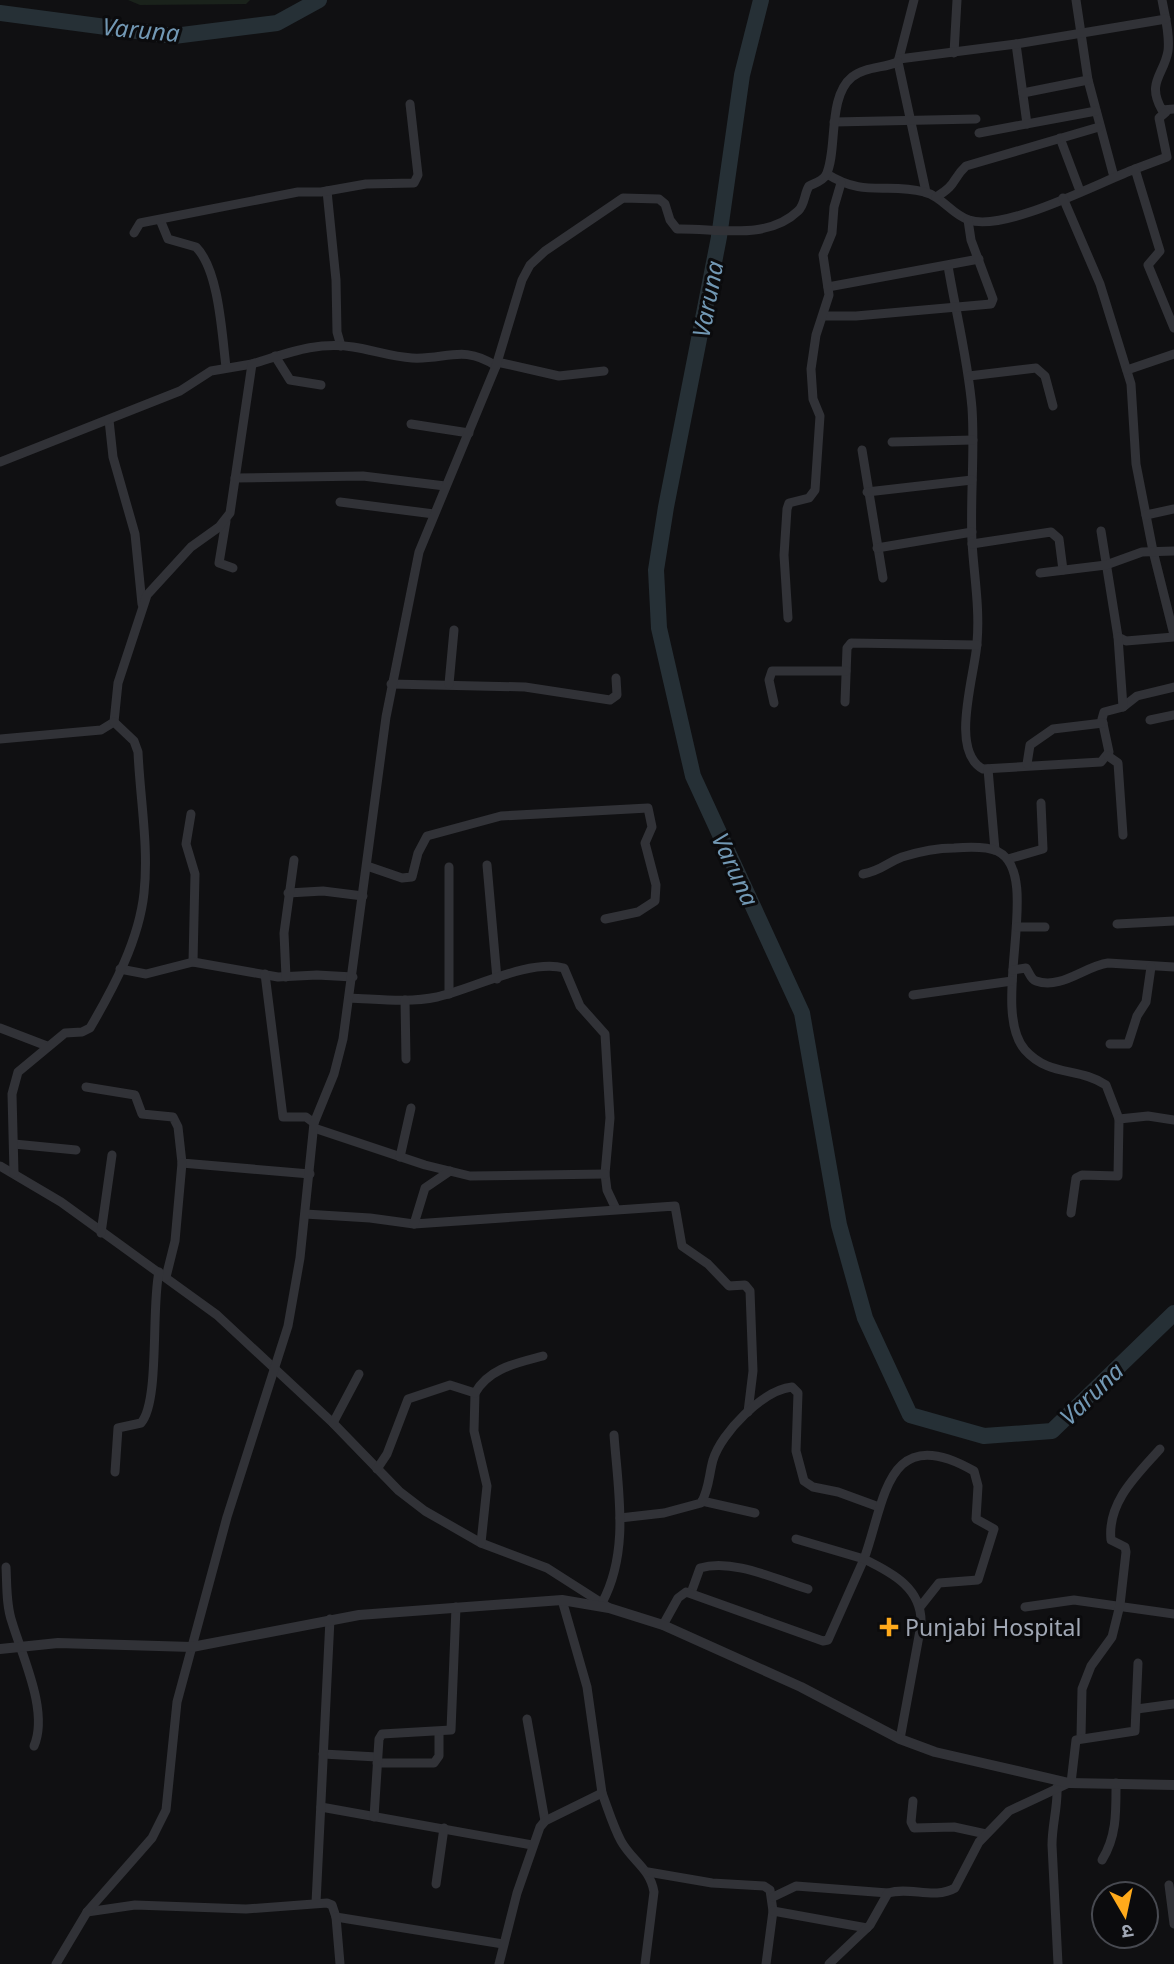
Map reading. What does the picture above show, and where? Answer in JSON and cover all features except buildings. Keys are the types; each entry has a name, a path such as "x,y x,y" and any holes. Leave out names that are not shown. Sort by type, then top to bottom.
{"street":[{"path":"914,0 899,60 926,192"},
{"path":"954,53 957,0"},
{"path":"1076,0 1088,80 1114,177"},
{"path":"1162,0 1168,15 1168,47 1155,84 1160,107 1170,110"},
{"path":"55,1964 87,1912 161,1825 169,1790 177,1702 295,1296 314,1125 339,1057 353,977 391,684 419,552 496,364 512,309 530,265 610,204 623,198 659,200 665,204 677,229 752,231 777,225 798,212 809,186 822,180 827,174 834,122 845,84 854,75 899,60 1016,44 1168,15"},
{"path":"1016,44 1027,124"},
{"path":"1023,93 1088,80"},
{"path":"134,233 137,224 161,222 245,201 348,186 417,181 410,104"},
{"path":"827,174 841,183 865,189 926,192 968,220 982,222 1008,219 1167,157 1159,118 1170,110"},
{"path":"979,133 1096,111"},
{"path":"834,122 911,123 976,119"},
{"path":"936,197 953,186 958,173 966,166 1099,127"},
{"path":"1060,138 1080,191"},
{"path":"1136,169 1160,251 1149,265 1174,328"},
{"path":"788,618 784,555 787,509 789,503 809,498 815,490 820,416 813,399 811,369 828,287 823,255 832,233 834,207 841,183"},
{"path":"327,191 334,253 337,332 341,346"},
{"path":"1063,198 1100,284 1127,370 1135,411 1136,464 1153,551 1174,636 1126,641 1118,637"},
{"path":"824,316 955,308 993,302 968,220"},
{"path":"161,222 168,239 196,247 206,263 216,296 226,367"},
{"path":"828,287 979,259"},
{"path":"948,266 969,376 973,440 972,544 978,590 977,645 968,702 968,755 975,764 988,769 1027,764 1071,766 1101,762 1108,756"},
{"path":"0,462 180,391 211,370 252,364 302,348 341,346 409,358 469,353 496,364 559,376 604,370"},
{"path":"1127,370 1174,354"},
{"path":"275,356 290,380 321,385"},
{"path":"233,568 219,563 252,364"},
{"path":"969,376 1036,368 1045,376 1054,406"},
{"path":"109,420 113,457 135,534 142,607"},
{"path":"411,424 469,433"},
{"path":"892,442 973,440"},
{"path":"862,450 883,578"},
{"path":"235,478 363,476 445,486"},
{"path":"867,492 972,480"},
{"path":"340,502 434,514"},
{"path":"1146,514 1174,509"},
{"path":"114,722 118,683 147,595 191,547 226,521"},
{"path":"1101,531 1118,637 1123,708"},
{"path":"877,548 972,532"},
{"path":"972,544 1051,532 1059,539 1063,570"},
{"path":"1040,573 1107,565 1153,551 1174,551"},
{"path":"449,684 454,630"},
{"path":"845,702 847,648 854,642 977,645"},
{"path":"774,704 769,680 772,671 846,671"},
{"path":"391,684 525,687 610,700 617,695 616,678"},
{"path":"1123,835 1118,763 1108,756 1104,712 1123,708 1137,696 1174,687"},
{"path":"1150,720 1174,715"},
{"path":"0,738 101,730 114,722"},
{"path":"14,1174 13,1082 26,1063 65,1033 82,1032 90,1028 120,969 142,907 145,870 138,752 134,741 114,722"},
{"path":"1027,764 1030,746 1046,731 1103,723"},
{"path":"988,769 995,849"},
{"path":"1008,859 1043,849 1041,803"},
{"path":"367,866 402,878 412,877 418,853 427,836 501,816 549,816 642,806 648,808 652,827 645,843 656,885 655,901 638,912 606,919"},
{"path":"191,814 186,845 195,874 193,962"},
{"path":"863,874 882,870 903,857 940,849 995,849 1008,859 1013,874 1017,927 1012,1016 1018,1042 1045,1067 1106,1085 1119,1119 1118,1176 1082,1175 1076,1178 1071,1213"},
{"path":"286,977 288,893 294,859"},
{"path":"487,865 497,979"},
{"path":"449,867 449,994"},
{"path":"288,893 323,891 363,896"},
{"path":"1117,924 1174,920"},
{"path":"1017,927 1045,927"},
{"path":"120,969 146,974 193,962 286,977 353,977"},
{"path":"1013,970 1026,968 1032,979 1038,982 1073,978 1098,964 1174,968"},
{"path":"349,998 405,1000 449,994 544,967 564,968 580,1006 606,1034 610,1118 605,1174 607,1190 616,1209"},
{"path":"1110,1044 1128,1044 1132,1040 1137,1016 1146,1002 1151,967"},
{"path":"265,974 283,1117 306,1117 314,1125 400,1157 479,1177 605,1174"},
{"path":"914,995 1012,981"},
{"path":"405,1000 406,1059"},
{"path":"0,1028 47,1046"},
{"path":"86,1087 135,1095 142,1114 175,1119 183,1163 174,1241 153,1305 153,1384 150,1409 141,1423 118,1428 115,1472"},
{"path":"400,1157 411,1108"},
{"path":"1119,1119 1148,1116 1174,1121"},
{"path":"14,1144 76,1150"},
{"path":"101,1233 112,1155"},
{"path":"183,1163 310,1174"},
{"path":"0,1166 61,1202 217,1315 333,1423 377,1469 425,1511 481,1543 547,1568 605,1605"},
{"path":"414,1224 425,1188 450,1171"},
{"path":"305,1214 378,1218 414,1224 675,1206 682,1246 708,1264 729,1286 749,1288 752,1371 748,1412"},
{"path":"481,1543 487,1486 474,1431 475,1393 488,1377 500,1370 543,1356"},
{"path":"333,1423 359,1374"},
{"path":"377,1469 387,1454 408,1399 450,1385 475,1393"},
{"path":"702,1502 719,1447 731,1428 748,1412 786,1388 796,1389 799,1416 796,1451 804,1481 813,1488 828,1489 879,1507"},
{"path":"605,1605 615,1574 620,1518 614,1434"},
{"path":"1070,1783 1074,1745 1081,1737 1082,1689 1091,1666 1112,1637 1120,1605 1126,1552 1125,1547 1111,1540 1115,1508 1127,1487 1160,1449"},
{"path":"663,1625 681,1593 691,1593 826,1641 864,1559 892,1474 916,1457 929,1457 966,1466 978,1478 976,1519 994,1529 978,1580 939,1583 920,1607"},
{"path":"620,1518 664,1513 702,1502 755,1513"},
{"path":"796,1539 864,1559 899,1578 915,1596 920,1607 921,1625 900,1739"},
{"path":"691,1593 701,1568 715,1566 738,1568 808,1589"},
{"path":"6,1567 10,1614 21,1646 38,1722 34,1746"},
{"path":"562,1600 587,1687 602,1793 621,1840 648,1872 654,1892 645,1964"},
{"path":"0,1649 58,1643 192,1647 330,1619 562,1600 605,1605 663,1625 801,1687 900,1739 973,1762 1070,1783 1174,1785"},
{"path":"1026,1607 1064,1600 1120,1605 1174,1614"},
{"path":"373,1817 377,1760 382,1734 447,1732 452,1726 456,1607"},
{"path":"316,1903 330,1619"},
{"path":"1081,1737 1132,1733 1136,1728 1138,1663"},
{"path":"1137,1709 1174,1704"},
{"path":"527,1719 545,1821"},
{"path":"323,1754 434,1763 439,1756 439,1732"},
{"path":"773,1897 796,1886 888,1893 908,1890 939,1894 955,1888 986,1834 1009,1811 1070,1783"},
{"path":"1102,1860 1109,1849 1116,1824 1116,1783"},
{"path":"1057,1787 1058,1804 1052,1828 1058,1964"},
{"path":"499,1964 532,1845 545,1821 602,1793"},
{"path":"913,1801 911,1822 914,1828 954,1827 986,1834"},
{"path":"321,1807 532,1845"},
{"path":"436,1884 444,1828"},
{"path":"648,1872 712,1883 764,1886 771,1890 774,1912 766,1964"},
{"path":"1169,1885 1174,1924"},
{"path":"829,1964 867,1928 888,1893"},
{"path":"87,1912 135,1905 246,1909 316,1903 332,1905 336,1917 340,1964"},
{"path":"774,1912 867,1928"},
{"path":"336,1917 503,1944"}],"shaded area":[{"path":"128,0 250,0 246,4 140,5"}],"waterway":[{"name":"Varuna","path":"0,13 174,36 277,23 319,0"},
{"name":"Varuna","path":"761,0 742,75 719,237 656,570 659,628 693,776 802,1013 839,1225 865,1318 910,1415 984,1436 1052,1431 1174,1313"}],"place":[{"name":"Punjabi Hospital","path":"889,1627"}]}
